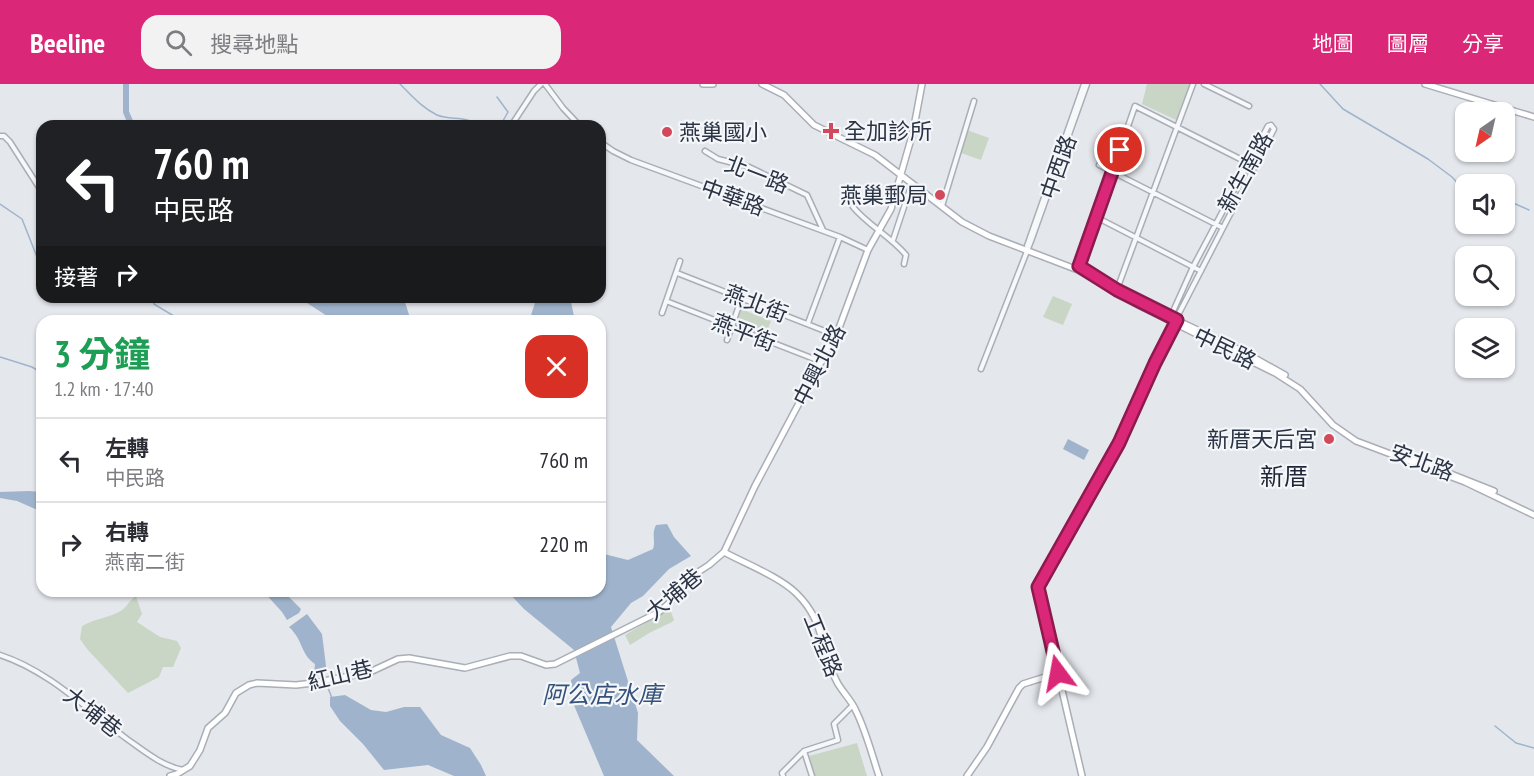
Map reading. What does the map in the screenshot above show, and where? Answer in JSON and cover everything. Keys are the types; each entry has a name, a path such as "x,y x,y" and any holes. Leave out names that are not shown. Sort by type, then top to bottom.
{"street":[{"path":"515,120 534,91 543,84 574,120"},
{"path":"703,84 713,84"},
{"name":"中民路","path":"762,84 770,85 784,95 814,125 875,155 962,222 989,236 1079,268 1116,291 1275,373 1300,389 1319,409"},
{"name":"中興北路","path":"724,552 755,486 822,362 868,250 891,209 913,132 922,84"},
{"name":"中西路","path":"981,369 1038,223 1086,84"},
{"path":"1116,291 1193,84"},
{"path":"1204,84 1249,106"},
{"path":"1425,84 1534,117"},
{"path":"942,206 974,101"},
{"path":"1079,268 1135,106 1256,167"},
{"name":"新生南路","path":"1058,673 1038,587 1119,443 1222,228 1256,167 1274,129 1271,125 1268,126 1215,224 1170,317"},
{"path":"0,136 4,136 10,142 36,183"},
{"name":"中華路","path":"606,147 631,160 840,237 868,250"},
{"name":"北一路","path":"705,151 718,159 749,167 807,195 823,231"},
{"path":"1099,165 1222,228"},
{"path":"893,240 912,183"},
{"path":"853,207 863,219 893,240 906,255 904,264"},
{"path":"1096,217 1201,271"},
{"path":"808,323 840,237"},
{"path":"662,313 680,261"},
{"name":"燕北街","path":"676,273 835,335"},
{"name":"中民路","path":"1116,291 1277,370 1309,392 1317,402"},
{"path":"727,340 742,297"},
{"name":"燕平街","path":"666,302 822,362"},
{"name":"安北路","path":"1317,402 1335,422 1358,438 1466,478 1534,513"},
{"name":"安北路","path":"1319,409 1338,430 1356,441 1465,482 1534,513"},
{"name":"大埔巷","path":"571,658 659,612 692,576 710,565 724,552"},
{"name":"工程路","path":"724,552 785,584 807,605 817,620 837,682 853,705 879,776"},
{"name":"大埔巷","path":"0,655 33,668 136,745 171,768 185,770"},
{"name":"紅山巷","path":"185,770 195,759 208,728 225,713 233,697 244,687 257,683 296,685 325,681 370,672 398,659 409,658 465,668 510,656 521,656 546,665 571,658"},
{"path":"967,776 987,747 1019,688 1023,684 1058,673 1082,776"},
{"path":"783,776 782,773 804,751 838,740 834,724 853,705"},
{"path":"804,751 812,776"},
{"path":"170,776 185,770"}],"green space":[{"path":"1147,84 1190,84 1176,120 1142,104"},
{"path":"967,130 989,138 981,160 961,153"},
{"path":"1053,296 1072,304 1063,325 1043,317"},
{"path":"741,309 771,321 765,336 737,325"},
{"path":"136,597 142,614 137,622 160,637 177,641 181,648 173,667 163,667 159,677 128,693 80,639 82,626 119,612"},
{"path":"670,609 674,620 672,622 630,645 625,635"},
{"path":"857,743 867,776 815,776 809,756"}],"water":[{"path":"307,303 405,303 409,315 325,315"},
{"path":"535,303 571,303 574,315 531,315"},
{"path":"1068,439 1089,450 1084,460 1063,449"},
{"path":"0,492 36,492 36,509 17,501 0,498"},
{"name":"阿公店水庫","path":"667,524 674,537 691,556 669,569 643,596 631,603 611,627 638,713 637,740 674,776 604,776 573,703 571,680 580,673 574,650 513,597 606,597 606,554 628,560 653,549 656,525"},
{"path":"268,597 289,597 301,609 299,613 287,620"},
{"path":"307,614 322,634 326,666 325,671 317,676 314,674 315,664 307,656 289,627"},
{"path":"345,695 371,710 386,712 404,707 420,707 441,735 470,748 486,776 454,776 428,765 384,770 340,721 330,706 330,697"}],"waterway":[{"path":"126,84 126,112 129,120"},
{"path":"400,84 417,101 437,115 469,120"},
{"path":"1320,84 1343,109 1428,159 1455,180"},
{"path":"497,97 508,112 503,120"},
{"path":"0,204 22,219 36,254"},
{"path":"1515,204 1529,210"},
{"path":"154,303 172,315"},
{"path":"0,357 36,369"},
{"path":"326,683 332,698"},
{"path":"1495,726 1516,743 1534,748"}],"place":[{"name":"全加診所","path":"831,131"},
{"name":"燕巢國小","path":"667,132"},
{"name":"燕巢郵局","path":"940,195"},
{"name":"新厝天后宮","path":"1329,439"}],"district":[{"name":"新厝","path":"1284,476"}],"route":[{"path":"1058,673 1038,587 1119,443 1177,320 1117,290 1079,266 1120,150"}]}
